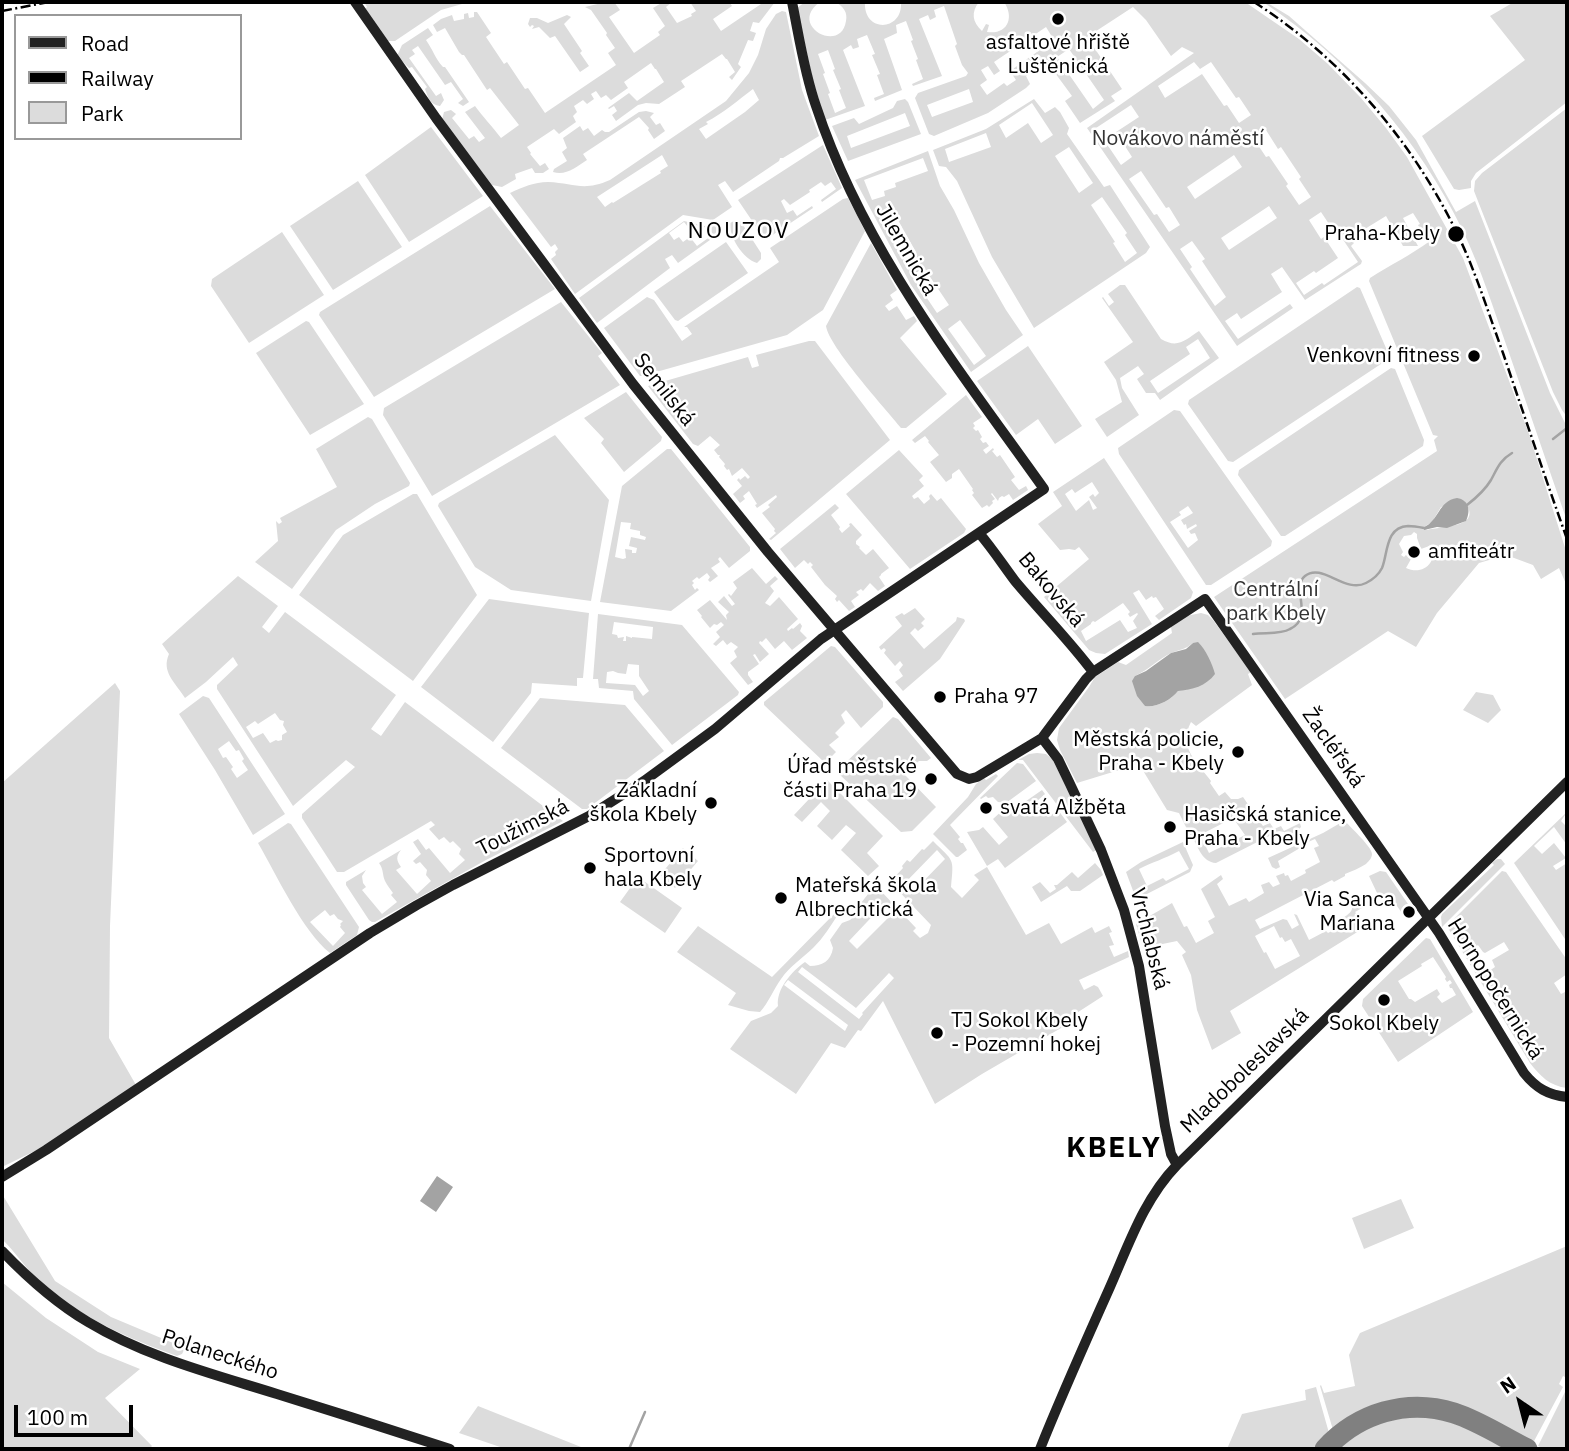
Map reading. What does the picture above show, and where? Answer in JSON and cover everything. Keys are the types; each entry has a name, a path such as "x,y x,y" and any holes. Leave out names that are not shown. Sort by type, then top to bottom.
{"street":[{"name":"Semilská","path":"355,2 431,111 592,330 763,547 957,774 969,779 984,773 1042,738"},
{"name":"Jilemnická","path":"792,2 815,103 835,156 871,231 910,298 1044,489"},
{"name":"Toužimská","path":"2,1177 370,933 417,905 589,816 644,781 715,729 821,639 1044,489"},
{"name":"Bakovská","path":"979,533 1038,609 1060,630 1093,672"},
{"name":"Žacléřská","path":"1093,672 1205,599 1428,918"},
{"path":"1042,738 1093,672"},
{"name":"Vrchlabská","path":"1042,738 1058,759 1070,784 1101,850 1124,910 1143,990 1165,1126 1171,1154 1177,1165"},
{"name":"Mladoboleslavská","path":"1040,1449 1149,1201 1161,1182 1567,782"},
{"name":"Hornopočernická","path":"1428,918 1529,1080 1546,1093 1567,1097"},
{"name":"Polaneckého","path":"2,1251 62,1306 129,1343 182,1364 450,1449"}],"green space":[{"path":"364,2 469,2 441,10 395,41 387,41 365,9 367,7"},
{"path":"614,2 620,10 609,17 634,53 660,35 658,32 665,26 653,8 663,2 671,3 666,7 677,23 696,11 690,2 731,2 732,6 713,19 721,31 764,2 775,2 759,23 753,22 750,31 756,33 753,41 748,40 738,64 741,67 732,80 729,77 735,72 722,54 681,81 685,87 659,104 638,105 616,121 612,115 617,111 614,106 608,108 629,93 637,101 664,82 651,63 624,82 628,88 611,100 606,95 601,98 596,91 591,94 594,99 587,104 583,100 574,106 577,112 573,116 576,122 559,134 554,129 527,147 540,166 545,163 549,169 543,173 535,173 532,168 515,174 516,179 502,187 492,185 442,120 444,112 451,110 456,114 452,118 469,139 474,136 479,142 485,138 465,112 475,106 501,138 519,125 490,88 487,90 445,28 437,32 433,25 452,15 454,21 464,19 464,14 468,13 469,18 474,17 474,12 477,12 491,33 486,37 504,64 507,62 545,113 616,65 608,53 615,48 607,33 591,10 585,7"},
{"path":"805,2 820,2 811,11 809,19 812,27 819,33 835,36 842,31 846,21 844,10 836,2 865,2 870,19 883,25 896,19 901,2 979,2 974,13 976,24 982,31 986,24 989,25 987,32 994,32 1004,28 1009,19 1004,2 1245,2 1299,39 1328,64 1386,128 1407,157 1463,258 1529,434 1567,554 1567,586 1559,568 1541,579 1533,565 1506,555 1479,563 1437,613 1416,647 1388,631 1285,699 1214,597 1437,451 1434,440 1438,436 1433,435 1369,281 1430,241 1427,241 1413,213 1403,218 1418,246 1403,246 1386,216 1350,236 1354,243 1351,246 1362,261 1361,264 1305,300 1282,267 1271,274 1282,292 1241,319 1237,313 1225,321 1238,339 1290,304 1293,308 1237,346 1087,128 1194,53 1182,47 1171,56 1146,20 1133,7 1087,37 1122,89 1111,96 1115,101 1080,123 1065,101 1072,96 1047,62 1026,76 1030,84 1026,88 988,113 934,136 929,134 915,98 918,93 968,73 955,46 957,44 944,6 934,10 936,17 930,20 928,15 919,19 942,76 913,86 912,84 923,79 906,21 896,25 897,33 884,39 902,90 875,101 874,98 884,94 872,55 875,54 867,35 857,39 859,47 853,49 851,45 843,50 865,106 825,120 797,8","holes":["1046,27 1054,40 1010,71 1016,80 1007,86 1004,83 987,95 980,85 987,80 981,70 988,66 994,75 1000,71 994,62","1069,49 1104,100 1093,109 1057,57","828,50 846,108 835,113 823,74 825,73 818,54","1194,62 1200,69 1211,62 1251,115 1239,123 1202,74 1165,98 1158,86","969,89 973,102 932,117 927,105","1131,105 1139,117 1116,132 1132,157 1121,165 1096,128","1266,130 1278,149 1281,147 1311,197 1299,205 1269,156 1266,157 1254,139","1234,155 1242,167 1195,199 1187,187","1141,171 1180,225 1169,232 1157,214 1154,215 1129,179","1269,206 1277,218 1229,250 1221,238","1321,212 1358,262 1304,295 1296,283 1338,258 1324,237 1321,239 1309,220","1192,241 1226,297 1215,306 1190,269 1192,267 1180,249","1464,501 1469,510 1469,516 1459,524 1427,530 1424,527 1432,522 1441,507","1414,532 1421,549 1432,545 1431,562 1423,569 1406,568 1411,559 1401,555 1403,552 1399,544 1404,536"]},
{"path":"1263,2 1289,16 1389,106 1416,140 1456,212 1475,201 1550,393 1567,427 1567,521 1481,275 1445,197 1403,133 1352,75 1294,24"},
{"path":"1514,2 1567,2 1567,102 1476,173 1471,181 1471,188 1454,189 1422,136 1525,60 1490,16"},
{"path":"786,12 802,90 819,136 780,158 733,192 725,181 718,185 732,207 713,220 683,215 575,294 551,259 558,249 555,244 551,247 510,193 543,182 593,186 610,180 726,101 749,73 766,29 776,14","holes":["753,89 759,100 706,139 699,129","662,155 668,166 660,171 661,173 605,207 597,197"]},
{"path":"567,15 571,17 564,24 589,66 580,72 555,36 550,38 539,27 532,29 534,26 530,27 528,24 530,18 548,23"},
{"path":"428,28 433,35 426,40 469,102 463,106 458,103 463,99 451,82 445,85 418,46 412,50 415,54 409,58 436,96 441,93 444,100 440,106 430,100 425,89 427,87 412,67 409,68 397,56 402,45"},
{"path":"905,99 908,102 921,134 848,161 832,126 854,118 859,124 893,108 897,101","holes":["905,113 910,126 851,148 847,136"]},
{"path":"1034,99 1045,113 1055,107 1069,128 1067,134 1104,187 1110,185 1150,247 1146,253 1034,328 992,257 957,181 946,167 939,166 933,150 986,129","holes":["1032,103 1053,135 1041,143 1028,123 1006,138 999,125","986,133 991,147 949,162 945,149","1069,147 1093,183 1079,193 1055,156","1102,197 1127,233 1125,235 1137,253 1125,262 1091,205"]},
{"path":"1567,108 1567,417 1553,392 1474,191 1475,181 1482,173"},
{"path":"639,112 654,113 650,117 656,125 660,123 665,131 654,139 639,117 583,154 587,160 567,172 553,172 567,161 562,152 567,148 563,138 580,126 583,131 588,128 594,136 602,130 609,132"},
{"path":"431,127 483,196 409,242 365,175"},
{"path":"823,145 842,188 822,202 821,200 836,189 831,182 825,186 821,182 790,205 784,199 781,201 787,213 793,210 797,216 812,206 813,208 765,240 738,200"},
{"path":"928,151 940,186 979,263 1023,335 971,372 911,285 855,180","holes":["923,158 928,171 895,183 896,187 884,191 885,196 872,200 864,180","894,213 916,252 903,259 882,220","924,268 949,305 937,313 912,276","960,320 986,356 974,365 948,329"]},
{"path":"358,181 402,247 333,290 290,226"},
{"path":"848,198 865,231 823,310 787,335 640,376 604,328 647,297 654,300 682,341 692,334 684,327 779,262 770,248"},
{"path":"490,206 555,289 374,397 319,315 320,312"},
{"path":"684,221 716,226 721,232 678,263 672,255 665,259 670,268 597,323 579,298","holes":["684,222 688,227 695,225 699,231 705,227 711,236 697,246 690,237 683,242 679,237 674,240 669,233"]},
{"path":"740,221 761,253 761,259 757,263 747,257 734,241 730,223"},
{"path":"282,232 324,295 249,343 211,286 212,279"},
{"path":"726,242 748,273 678,321 675,320 654,292"},
{"path":"871,243 897,290 890,295 893,300 885,306 889,311 897,306 906,320 914,316 917,321 900,338 947,394 906,428 901,428 859,378 829,336 826,326"},
{"path":"1120,285 1125,285 1161,339 1177,343 1199,331 1219,358 1160,400 1155,393 1146,393 1137,379 1144,374 1138,366 1120,378 1122,388 1139,415 1107,437 1095,419 1122,402 1116,380 1104,362 1133,342 1102,298 1109,306 1114,302 1108,294","holes":["1198,339 1210,358 1158,393 1150,381 1190,354 1186,347"]},
{"path":"1357,287 1360,288 1389,355 1387,360 1233,462 1228,461 1188,404 1189,400"},
{"path":"561,302 602,353 598,356 620,385 432,496 383,415 384,408"},
{"path":"306,321 364,404 310,435 256,353"},
{"path":"815,341 890,440 771,540 769,539 776,533 775,529 762,513 770,507 768,505 776,495 757,508 749,491 740,503 733,494 742,486 737,480 750,477 742,468 732,476 714,450 720,445 710,436 698,446 693,444 648,386 748,357 752,368 759,366 756,355"},
{"path":"1028,346 1082,426 1055,444 1038,419 1016,435 977,381"},
{"path":"1391,368 1395,369 1424,440 1423,446 1285,536 1281,536 1238,475 1239,470"},
{"path":"626,392 662,437 661,441 624,472 601,443 604,439 584,418"},
{"path":"966,395 982,417 973,423 973,428 978,430 983,443 986,442 989,446 983,450 986,454 993,448 992,451 997,457 1000,455 1015,477 1011,480 1019,490 1026,486 1028,490 1013,500 1009,494 998,501 992,493 995,499 993,503 982,508 959,469 946,482 930,462 939,455 925,436 915,443 912,440"},
{"path":"1174,410 1180,411 1272,541 1271,546 1211,585 1206,585 1119,454 1118,448","holes":["1188,506 1193,513 1181,520 1187,529 1196,524 1197,526 1189,531 1191,534 1195,533 1198,540 1188,548 1170,522"]},
{"path":"368,417 372,419 410,483 409,486 375,504 336,530 292,589 255,562 278,541 276,521 279,524 282,522 280,518 337,487 316,449"},
{"path":"555,435 609,500 591,601 511,590 475,567 438,506"},
{"path":"667,449 671,449 750,547 750,551 729,568 720,557 720,562 711,568 718,576 710,582 707,573 699,579 697,577 692,581 692,585 695,590 699,590 671,611 600,602 622,486","holes":["621,522 631,523 630,529 640,531 640,535 646,537 645,540 631,537 629,546 637,548 636,553 625,549 626,558 615,557"]},
{"path":"899,450 923,476 919,480 924,486 912,496 914,499 918,497 924,504 931,494 937,501 941,498 966,529 910,569 846,494"},
{"path":"1104,458 1193,592 1191,598 1159,620 1155,616 1164,609 1156,597 1152,596 1146,600 1139,590 1133,593 1152,624 1105,654 1089,650 1044,597 1089,559 1079,547 1075,550 1060,550 1038,524 1062,506 1053,492","holes":["1092,482 1099,493 1095,497 1093,494 1089,497 1097,508 1093,510 1089,500 1076,511 1065,494 1072,489 1075,493","1123,603 1130,612 1130,617 1138,614 1133,621 1137,628 1128,632 1120,620 1086,641 1081,631"]},
{"path":"417,494 477,595 413,681 299,595 343,535"},
{"path":"835,504 839,508 831,515 842,533 851,523 862,535 856,541 859,548 866,555 873,549 889,568 879,577 885,586 878,591 870,583 863,591 861,589 856,592 859,595 851,601 855,607 849,611 839,600 837,602 837,596 825,585 810,562 808,564 804,560 795,568 780,549"},
{"path":"752,568 766,584 775,576 778,579 770,586 774,591 765,603 770,606 779,597 798,619 788,631 800,623 800,631 807,638 792,650 784,641 775,649 766,638 760,641 769,654 760,662 755,654 753,655 759,664 748,672 753,682 748,685 730,663 737,657 734,651 738,647 731,642 727,645 723,640 716,646 713,644 720,637 716,632 724,625 721,622 710,628 697,610 710,600 727,620 726,615 729,612 718,602 724,596 732,606 735,604 728,595 731,596 737,588 733,582"},
{"path":"238,576 278,606 262,627 269,633 285,612 396,695 371,729 381,736 405,702 563,821 372,922 346,882 366,870 362,876 366,887 362,890 382,914 397,902 391,895 393,893 385,881 379,863 401,850 397,858 401,867 396,870 417,894 431,881 420,862 416,864 413,861 421,854 413,842 418,839 426,850 429,848 450,873 465,860 459,854 461,849 444,837 439,840 429,829 435,825 431,821 344,872 337,872 302,814 355,767 346,760 293,806 217,689 217,685 238,665 233,657 185,698 168,672 169,654 162,644","holes":["275,713 284,721 287,732 282,735 282,740 270,743 263,733 253,738 246,727 255,721 258,724"]},
{"path":"489,599 589,613 583,678 577,678 577,686 532,683 531,693 493,742 421,687"},
{"path":"915,608 925,619 921,623 924,626 918,631 915,628 910,633 924,649 956,621 957,617 965,621 940,659 903,691 895,682 903,676 899,670 903,665 900,661 895,666 884,653 886,650 879,647 902,626 895,617"},
{"path":"1201,613 1213,620 1251,672 1248,674 1252,685 1196,726 1191,722 1187,739 1190,753 1219,796 1225,792 1231,799 1243,797 1263,826 1270,823 1274,829 1281,826 1284,831 1300,823 1301,827 1287,836 1279,831 1216,863 1207,860 1201,853 1192,836 1194,834 1190,835 1179,813 1167,810 1139,764 1077,783 1057,740 1059,728 1095,677 1118,662 1126,665 1172,633 1171,627 1186,616","holes":["1193,643 1187,690 1178,691 1158,705 1145,706 1135,676 1167,655","1233,818 1245,835 1209,853 1200,835"]},
{"path":"598,614 682,625 739,692 672,745 634,699 633,691 599,688 598,679 593,679","holes":["614,622 653,627 652,639 626,636 626,641 623,641 624,637 618,638 612,634","628,664 639,665 639,676 649,691 643,696 635,685 606,683 607,672 626,674"]},
{"path":"831,646 835,647 883,702 883,707 861,728 846,710 841,715 845,723 835,733 839,737 829,745 836,752 824,762 764,705 764,702"},
{"path":"115,683 120,691 110,926 109,1038 136,1085 45,1146 2,1167 2,783"},
{"path":"1476,692 1493,695 1501,710 1488,723 1463,710"},
{"path":"203,696 209,698 285,814 253,835 179,714","holes":["229,741 236,751 239,750 248,770 237,778 231,769 233,767 218,749"]},
{"path":"540,698 625,705 664,751 587,809 582,809 501,748"},
{"path":"893,717 898,719 931,758 919,761 904,774 936,807 912,831 901,832 839,774 838,770"},
{"path":"1037,753 1046,754 1053,760 1096,850 1093,852 1023,760 1018,760"},
{"path":"1017,763 1023,764 1036,781 1006,803 998,802 993,797 980,798"},
{"path":"996,774 998,776 950,825 967,850 956,857 933,834 968,797 976,784"},
{"path":"827,780 883,836 867,853 879,866 868,876 841,850 856,833 846,825 832,840 817,826 830,811 821,802 802,822 794,815"},
{"path":"1042,790 1045,794 1036,802 1041,813 1048,817 1058,810 1067,822 1005,868 998,859 987,866 967,832 983,827 999,845 1008,837 993,819 1005,808 1009,813"},
{"path":"1567,812 1561,821 1567,827 1567,845 1554,827 1534,846 1542,854 1554,843 1566,858 1553,866 1556,870 1567,863 1567,942 1514,863"},
{"path":"1346,822 1369,847 1371,858 1366,864 1334,882 1332,880 1255,920 1260,929 1283,919 1287,920 1292,929 1299,925 1294,914 1309,940 1326,931 1328,933 1345,924 1343,918 1351,911 1353,900 1358,897 1362,904 1378,895 1369,876 1380,871 1386,872 1408,904 1410,910 1406,919 1388,893 1355,912 1367,926 1230,1011 1241,1033 1212,1050 1197,1010 1191,975 1182,955 1186,952 1177,941 1143,948 1136,924 1172,903 1196,943 1214,933 1208,921 1215,917 1201,889 1221,875 1223,879 1217,884 1229,906 1246,898 1249,902 1264,893 1261,885 1269,882 1273,887 1280,884 1276,876 1284,873 1291,881 1320,862 1314,848 1319,846 1315,839 1299,846 1300,848 1278,861 1280,867 1276,869 1268,858","holes":["1274,926 1285,942 1291,939 1300,956 1275,969 1255,936"]},
{"path":"288,823 291,824 359,927 357,935 330,953 320,944 300,917 258,843","holes":["325,910 330,916 334,914 343,921 340,927 345,933 333,946 310,922"]},
{"path":"933,841 949,857 952,865 951,887 962,898 979,880 974,875 987,867 1026,935 1049,923 1061,944 1092,927 1095,933 1109,926 1114,945 1109,946 1114,957 1128,951 1129,957 1079,980 1084,990 1094,985 1103,996 1072,1016 1070,1014 1073,1021 935,1104 883,1001 845,1048 831,1043 796,1094 730,1049 751,1021 771,1013 778,1006 782,987 795,970 805,962 814,966 828,959 833,948 830,940 842,923 850,920 861,909 861,903 872,889 879,889 916,928 913,931 920,938 928,933 931,925 890,882 907,860 910,862","holes":["937,850 945,859 910,895 901,887","884,904 893,913 857,949 849,941","802,967 856,1008 889,973 894,978 859,1019 798,972","788,980 848,1025 845,1031 784,985"]},
{"path":"1183,842 1193,865 1190,872 1139,898 1135,896 1126,872","holes":["1179,851 1189,869 1166,881 1163,878 1147,886 1139,869"]},
{"path":"683,848 698,861 675,888 660,875"},
{"path":"1501,859 1505,864 1442,927 1442,914 1494,865 1492,863"},
{"path":"1095,863 1103,875 1080,891 1071,891 1067,886 1041,902 1032,887 1040,882 1050,893 1056,889 1054,885 1072,872 1078,878"},
{"path":"1502,871 1506,872 1567,960 1567,974 1554,983 1561,994 1567,991 1567,1088 1546,1080 1530,1063 1448,925","holes":["1504,942 1509,950 1492,960 1495,967 1485,976 1481,975 1467,952 1478,945 1485,953"]},
{"path":"638,877 682,908 665,933 620,902"},
{"path":"836,912 837,916 823,936 785,974 760,1012 728,1005 736,993 677,952 698,926 772,977"},
{"path":"1426,938 1430,939 1473,1012 1398,1062 1362,1006 1363,999","holes":["1433,957 1447,982 1450,980 1452,983 1449,985 1456,995 1442,1003 1437,997 1440,994 1437,989 1415,1002 1409,999 1398,981"]},
{"path":"2,1194 55,1281 111,1317 173,1343 182,1336 190,1338 182,1354 177,1356 103,1325 69,1305 38,1280 2,1239"},
{"path":"1401,1199 1414,1228 1364,1249 1352,1218"},
{"path":"1567,1246 1567,1378 1563,1376 1559,1384 1563,1387 1533,1443 1495,1422 1455,1405 1423,1399 1407,1399 1375,1406 1346,1420 1333,1430 1320,1386 1324,1393 1355,1386 1349,1355 1360,1333"},
{"path":"2,1282 46,1318 98,1352 140,1369 105,1398 152,1446 149,1449 2,1449"},
{"path":"1316,1387 1329,1433 1315,1449 1227,1449 1242,1414 1306,1400 1305,1390"},
{"path":"1567,1388 1567,1449 1545,1449 1538,1446"},
{"path":"478,1406 586,1449 506,1449 459,1433"},
{"path":"1420,1417 1459,1423 1508,1449 1339,1449 1357,1434 1376,1425"}],"shaded area":[{"path":"1457,498 1468,506 1466,521 1447,528 1424,530 1446,503"},
{"path":"1198,642 1215,674 1198,687 1178,691 1158,705 1145,706 1137,696 1132,681 1135,676 1171,653"},
{"path":"437,1176 453,1187 436,1212 420,1201"}],"waterway":[{"path":"1553,439 1567,428"},
{"path":"1467,505 1483,490 1497,468 1512,453"},
{"path":"1253,634 1282,632 1297,624 1302,610 1301,581 1305,576 1319,573 1350,585 1366,583 1382,568 1391,536 1395,531 1408,526 1424,528"},
{"path":"629,1449 645,1412"}],"taxiway":[{"path":"1325,1449 1352,1426 1368,1418 1401,1408 1419,1407 1463,1416 1527,1449"}],"railway":[{"path":"2,11 49,2"},
{"path":"1254,2 1285,24 1344,74 1394,132 1437,195 1475,275 1567,539"}],"place":[{"name":"asfaltové hřiště Luštěnická","path":"1058,19"},
{"name":"Praha-Kbely","path":"1456,234"},
{"name":"Venkovní fitness","path":"1474,356"},
{"name":"amfiteátr","path":"1414,552"},
{"name":"Praha 97","path":"940,697"},
{"name":"Městská policie, Praha - Kbely","path":"1238,752"},
{"name":"Úřad městské části Praha 19","path":"931,779"},
{"name":"Základní škola Kbely","path":"711,803"},
{"name":"svatá Alžběta","path":"986,808"},
{"name":"Hasičská stanice, Praha - Kbely","path":"1170,827"},
{"name":"Sportovní hala Kbely","path":"590,868"},
{"name":"Mateřská škola Albrechtická","path":"781,898"},
{"name":"Via Sanca Mariana","path":"1409,912"},
{"name":"Sokol Kbely","path":"1384,1000"},
{"name":"TJ Sokol Kbely - Pozemní hokej","path":"937,1033"}],"district":[{"name":"NOUZOV","path":"739,231"},
{"name":"KBELY","path":"1114,1149"}],"park label":[{"name":"Novákovo náměstí","path":"1178,139"},
{"name":"Centrální park Kbely","path":"1276,602"}]}
